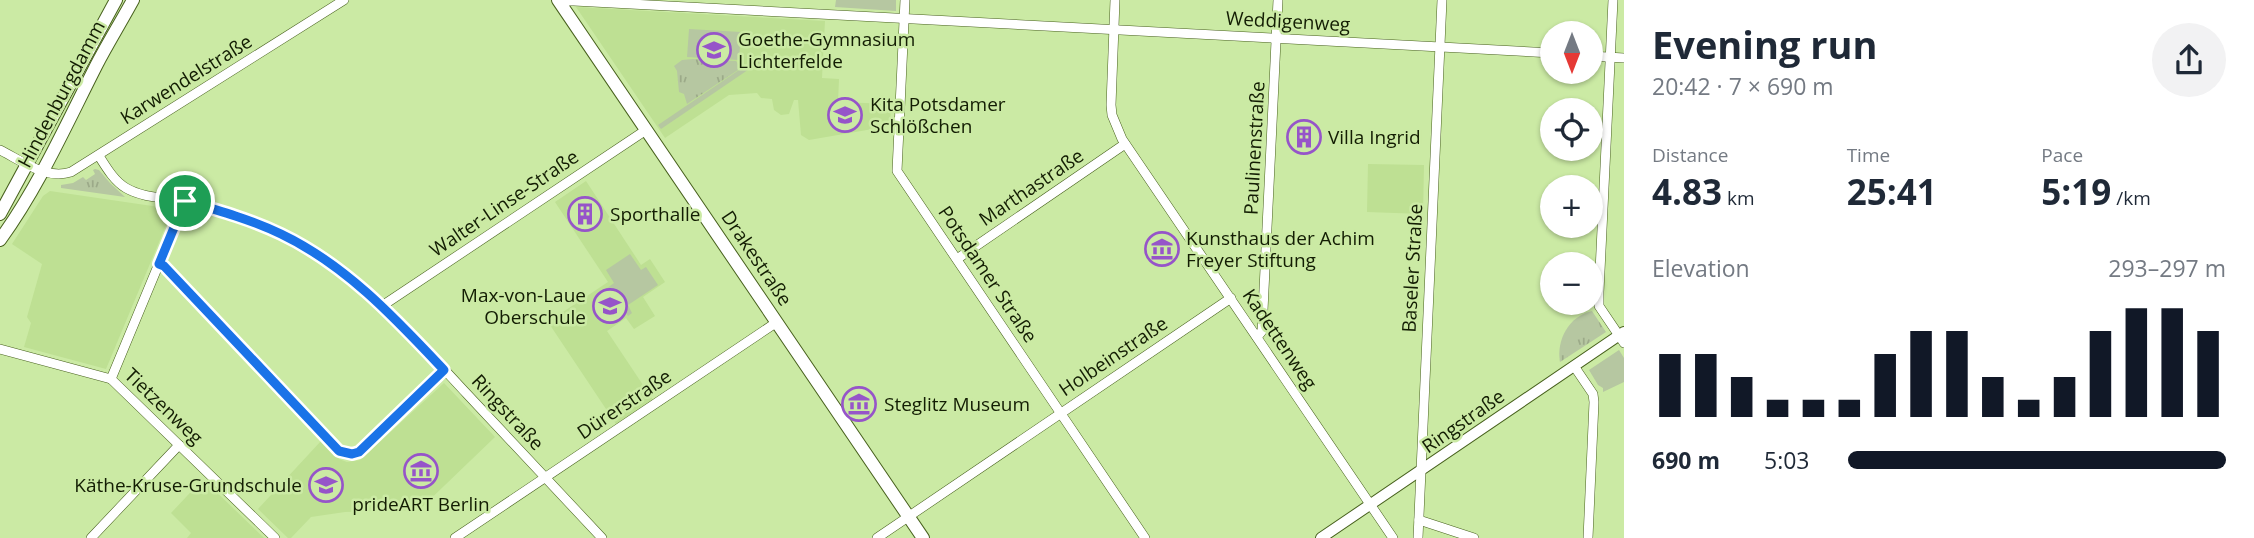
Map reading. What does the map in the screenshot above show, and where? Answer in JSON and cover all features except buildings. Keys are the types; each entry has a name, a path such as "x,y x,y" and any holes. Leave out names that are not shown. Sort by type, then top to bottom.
{"main road":[{"name":"Hindenburgdamm","path":"0,214 116,0"},
{"name":"Hindenburgdamm","path":"0,240 22,210 133,0"},
{"name":"Drakestraße","path":"560,2 923,538"}],"street":[{"name":"Karwendelstraße","path":"43,172 61,175 99,156 344,0"},
{"name":"Potsdamer Straße","path":"905,0 896,168 1145,538"},
{"name":"Kadettenweg","path":"1115,0 1111,105 1117,128 1125,144 1393,538"},
{"name":"Paulinenstraße","path":"1257,337 1262,331 1278,0"},
{"name":"Baseler Straße","path":"1418,538 1442,0"},
{"path":"1613,0 1599,306 1622,337"},
{"name":"Weddigenweg","path":"560,2 1540,53"},
{"path":"1603,57 1624,58"},
{"name":"Walter-Linse-Straße","path":"383,306 646,130"},
{"name":"Marthastraße","path":"957,259 1125,144"},
{"path":"0,150 43,172"},
{"name":"Ringstraße","path":"99,156 117,181 127,188 148,196 185,201 257,223 299,243 338,269 383,306 602,538"},
{"path":"111,379 185,201"},
{"path":"159,264 164,266 339,451 346,454 359,452 444,370"},
{"name":"Holbeinstraße","path":"877,538 1231,298"},
{"name":"Dürerstraße","path":"455,538 777,323"},
{"name":"Ringstraße","path":"1321,538 1574,366 1622,337"},
{"name":"Tietzenweg","path":"0,349 111,379 275,538"},
{"path":"1574,366 1592,394 1594,402 1588,538"},
{"path":"92,538 179,445"},
{"path":"1419,520 1474,538"}],"shaded area":[{"name":"Goethe-Gymnasium Lichterfelde","path":"576,7 825,21 822,78 839,79 838,102 891,104 890,126 809,140 801,135 798,100 794,100 789,114 781,115 774,110 772,99 761,98 757,93 729,95 665,138"},
{"path":"1368,164 1424,165 1423,214 1367,212"},
{"name":"Max-von-Laue Oberschule","path":"586,181 641,265 650,259 665,282 643,297 655,316 634,329 626,318 607,331 653,400 616,424 548,322 608,282 555,202"},
{"path":"50,191 159,207 167,214 167,223 106,369 24,347 31,323 27,317 42,264 12,244 43,196"},
{"path":"444,383 495,437 419,510 345,512 311,517 288,538 258,509 321,441 339,459 347,462 360,460"},
{"path":"203,479 264,538 187,538 191,533 171,513"}],"green space":[{"path":"836,0 896,0 896,11 835,7"},
{"path":"689,29 741,32 739,60 687,57"},
{"path":"764,53 764,59 661,129 658,125"},
{"path":"682,60 736,61 741,68 687,104 684,94 679,92 674,66"},
{"path":"95,169 125,197 61,188 61,185 73,183 83,177 86,180 95,174"},
{"path":"630,254 641,270 646,267 658,285 628,305 632,313 628,316 623,308 620,310 606,289 614,283 606,270"},
{"path":"1595,315 1606,332 1560,362 1562,338 1577,318"},
{"path":"1619,350 1624,358 1624,382 1603,392 1603,388 1598,385 1589,370"}],"place":[{"name":"Goethe-Gymnasium Lichterfelde","path":"714,50"},
{"name":"Kita Potsdamer Schlößchen","path":"845,115"},
{"name":"Villa Ingrid","path":"1304,137"},
{"name":"Sporthalle","path":"585,214"},
{"name":"Kunsthaus der Achim Freyer Stiftung","path":"1162,249"},
{"name":"Max-von-Laue Oberschule","path":"610,306"},
{"name":"Steglitz Museum","path":"859,404"},
{"name":"prideART Berlin","path":"421,471"},
{"name":"Käthe-Kruse-Grundschule","path":"326,485"}],"route":[{"path":"185,201 257,223 299,243 330,263 383,306 444,370 359,452 346,454 339,451 164,266 159,264 185,201"}]}
